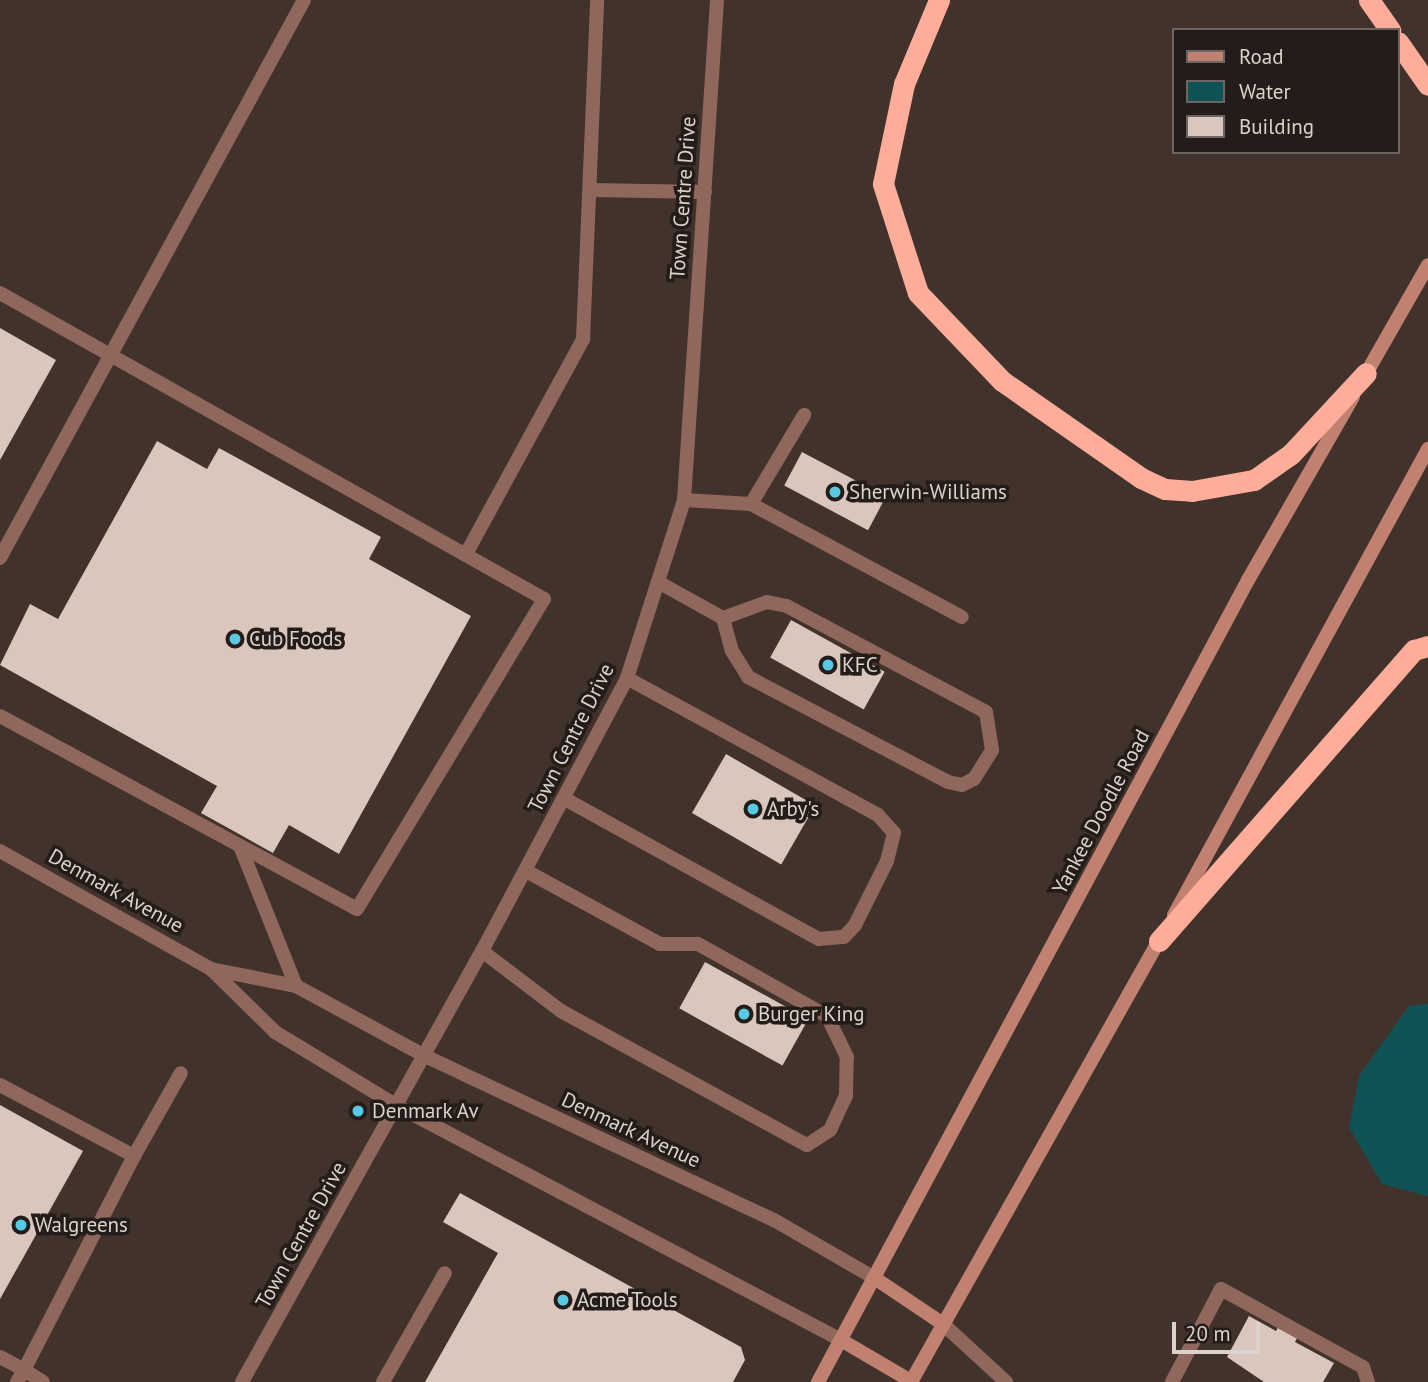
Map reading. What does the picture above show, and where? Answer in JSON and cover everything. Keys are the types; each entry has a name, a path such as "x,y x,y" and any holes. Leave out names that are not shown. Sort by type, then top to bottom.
{"highway":[{"path":"939,0 904,84 883,184 918,293 1002,381 1142,478 1165,489 1192,491 1254,480 1291,454 1366,373"},
{"path":"1369,0 1389,28"},
{"path":"1400,45 1428,85"},
{"path":"1159,941 1413,650 1428,646"}],"main road":[{"name":"Yankee Doodle Road","path":"818,1382 876,1279 1248,580 1428,265"},
{"path":"912,1382 1159,941 1428,449"},
{"name":"Denmark Avenue","path":"876,1279 943,1324"},
{"name":"Denmark Avenue","path":"841,1340 912,1382"}],"street":[{"path":"0,558 304,0"},
{"path":"467,554 583,339 597,0"},
{"name":"Town Centre Drive","path":"246,1380 526,872 627,678 684,500 717,0"},
{"path":"591,190 705,192"},
{"path":"0,293 111,353 544,599 357,909 0,716"},
{"path":"751,504 804,415"},
{"path":"684,500 751,504 962,617"},
{"path":"658,582 723,618 732,651 748,677 948,782 962,785 974,779 992,751 986,712 787,606 767,602 723,618"},
{"path":"565,799 819,939 844,937 855,925 887,861 894,833 878,815 627,678"},
{"path":"240,846 296,986"},
{"name":"Denmark Avenue","path":"0,851 211,969 275,1032 397,1106 841,1340"},
{"path":"482,951 561,1011 807,1145 830,1130 846,1096 847,1057 827,1016 698,944 660,944 526,872"},
{"name":"Denmark Avenue","path":"211,969 296,986 425,1056 774,1220 876,1279"},
{"path":"21,1376 134,1156 181,1073"},
{"path":"0,1085 134,1156"},
{"path":"383,1382 445,1273"},
{"path":"1172,1382 1221,1289 1363,1367 1368,1382"},
{"name":"Denmark Avenue","path":"943,1324 1006,1382"},
{"path":"0,1357 21,1376 43,1382"}],"water":[{"path":"1428,1004 1428,1196 1382,1184 1349,1127 1359,1076 1409,1006"}],"building":[{"path":"0,328 56,360 0,460"},
{"name":"Cub Foods","path":"157,441 207,469 219,448 381,537 369,559 471,616 339,854 289,825 273,853 201,813 217,786 0,665 30,604 58,619"},
{"name":"Sherwin-Williams","path":"802,452 886,497 868,530 784,486"},
{"name":"KFC","path":"791,620 885,672 864,709 770,658"},
{"name":"Arby's","path":"726,754 815,806 781,864 692,813"},
{"name":"Burger King","path":"705,962 808,1019 783,1066 679,1008"},
{"name":"Walgreens","path":"0,1105 83,1151 0,1299"},
{"name":"Acme Tools","path":"460,1193 741,1347 745,1360 733,1382 425,1382 498,1253 443,1222"},
{"path":"1249,1316 1276,1331 1279,1325 1298,1336 1295,1342 1334,1363 1323,1382 1264,1382 1227,1357"}],"place":[{"name":"Sherwin-Williams","path":"835,492"},
{"name":"Cub Foods","path":"235,639"},
{"name":"KFC","path":"828,665"},
{"name":"Arby's","path":"753,809"},
{"name":"Burger King","path":"744,1014"},
{"name":"Denmark Av","path":"358,1111"},
{"name":"Walgreens","path":"21,1225"},
{"name":"Acme Tools","path":"563,1300"}]}
